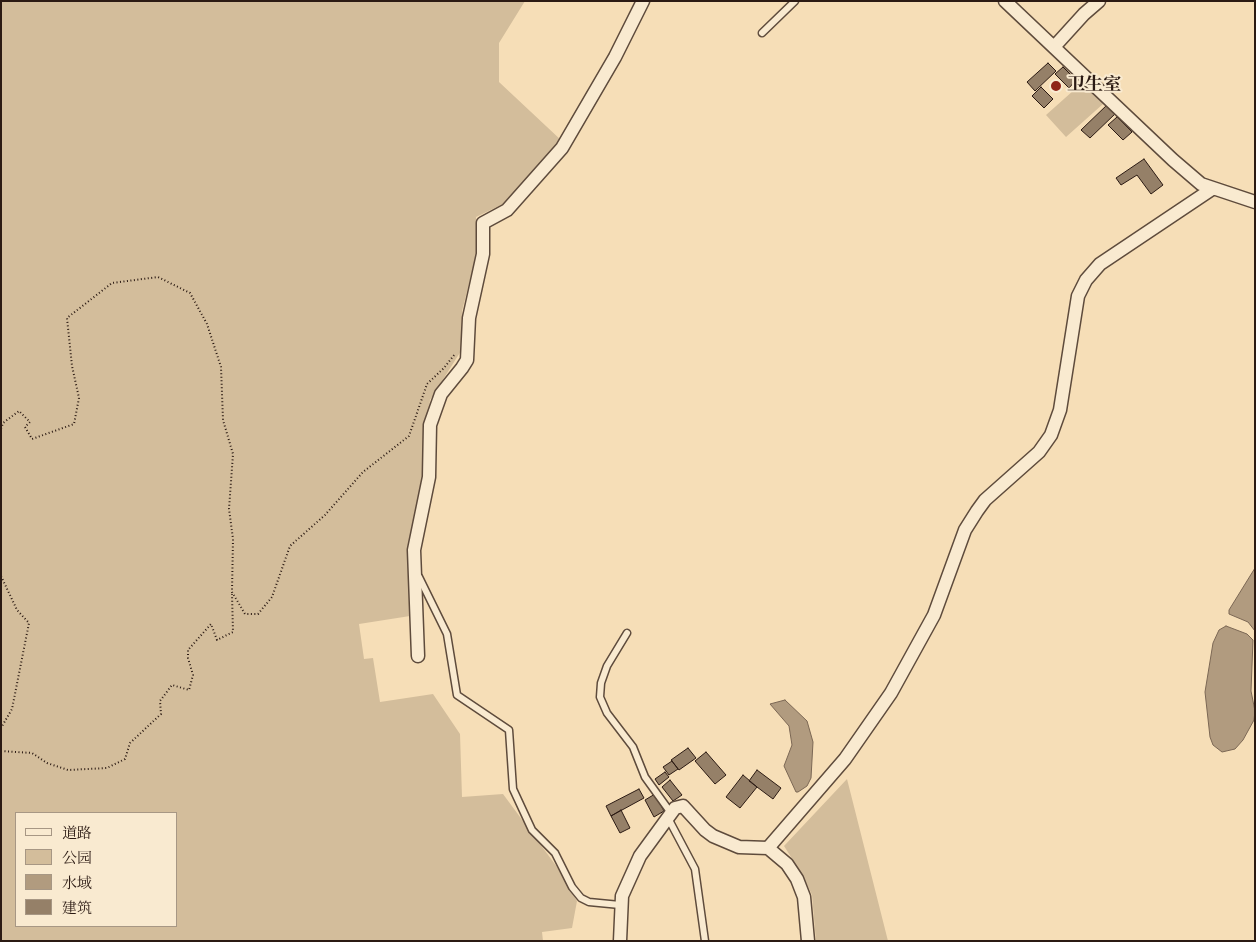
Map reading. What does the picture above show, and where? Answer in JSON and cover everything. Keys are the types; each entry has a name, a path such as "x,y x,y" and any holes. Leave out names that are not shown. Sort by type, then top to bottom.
{"street":[{"path":"418,656 414,554 429,477 430,425 443,390 462,368 466,360 470,309 483,254 483,223 508,210 562,148 616,56 643,1"},
{"path":"1005,1 1173,160 1201,184 1255,202"},
{"path":"1054,46 1099,1"},
{"path":"768,848 845,759 891,693 934,615 965,530 976,511 985,500 1038,452 1050,435 1060,410 1078,296 1086,280 1100,264 1212,188"},
{"path":"620,941 620,905 622,896 640,856 675,808 683,806 705,830 726,842 739,848 768,848 787,864 802,888 807,916 808,941"}],"lane":[{"path":"762,33 795,1"},
{"path":"414,554 420,582 447,634 457,695 509,730 513,789 532,830 555,853 572,887 581,898 589,902 620,905"},
{"path":"627,633 607,666 601,683 600,698 606,713 633,747 645,778 669,816 695,869 704,941"}],"path":[{"path":"1,428 3,423 18,411 30,422 25,427 32,439 74,424 79,398 72,366 67,318 112,283 158,277 190,294 207,324 221,367 223,420 233,454 229,509 233,539 233,632 217,640 211,624 188,650 188,658 193,675 189,690 172,685 160,701 161,714 130,743 125,759 108,768 68,770 47,763 32,753 1,751"},
{"path":"232,592 245,614 258,614 272,597 290,546 324,515 363,472 409,436 427,384 444,368 467,339"},
{"path":"1,576 17,610 29,623 12,709 1,728"}],"green space":[{"path":"1,1 525,1 499,43 499,82 562,141 507,202 476,217 478,248 462,311 461,351 430,400 421,488 409,540 410,616 359,624 364,659 373,658 380,702 433,694 460,734 462,797 503,794 557,867 577,901 572,928 542,932 543,941 1,941"},
{"path":"1083,82 1103,104 1066,137 1046,115"},
{"path":"847,779 888,941 816,941 812,895 803,876 784,846"}],"water":[{"path":"1255,568 1255,631 1248,622 1229,614 1229,610"},
{"path":"1226,626 1247,634 1253,640 1251,691 1255,711 1254,720 1243,740 1235,749 1222,752 1213,745 1210,737 1205,692 1213,643 1219,630"},
{"path":"785,700 807,721 813,742 811,778 807,786 798,792 796,792 784,766 792,745 789,726 770,704"}],"building":[{"path":"1048,63 1056,71 1035,91 1027,82"},
{"path":"1063,67 1076,80 1069,88 1055,74"},
{"path":"1041,87 1053,99 1044,108 1032,96"},
{"path":"1108,104 1116,113 1090,138 1081,130"},
{"path":"1117,117 1132,132 1123,140 1108,125"},
{"path":"1144,159 1163,185 1151,194 1137,175 1121,185 1116,178"},
{"path":"688,748 696,758 679,770 671,760"},
{"path":"706,752 726,775 715,784 695,761"},
{"path":"672,761 678,769 669,775 663,767"},
{"path":"757,770 781,788 773,799 749,781"},
{"path":"665,772 669,777 659,785 655,779"},
{"path":"743,775 757,787 740,808 726,797"},
{"path":"670,780 682,795 673,801 662,787"},
{"path":"639,789 644,798 611,816 606,806"},
{"path":"655,794 664,811 654,817 645,800"},
{"path":"621,810 630,828 620,833 611,816"}],"place":[{"name":"卫生室","path":"1056,86"}]}
